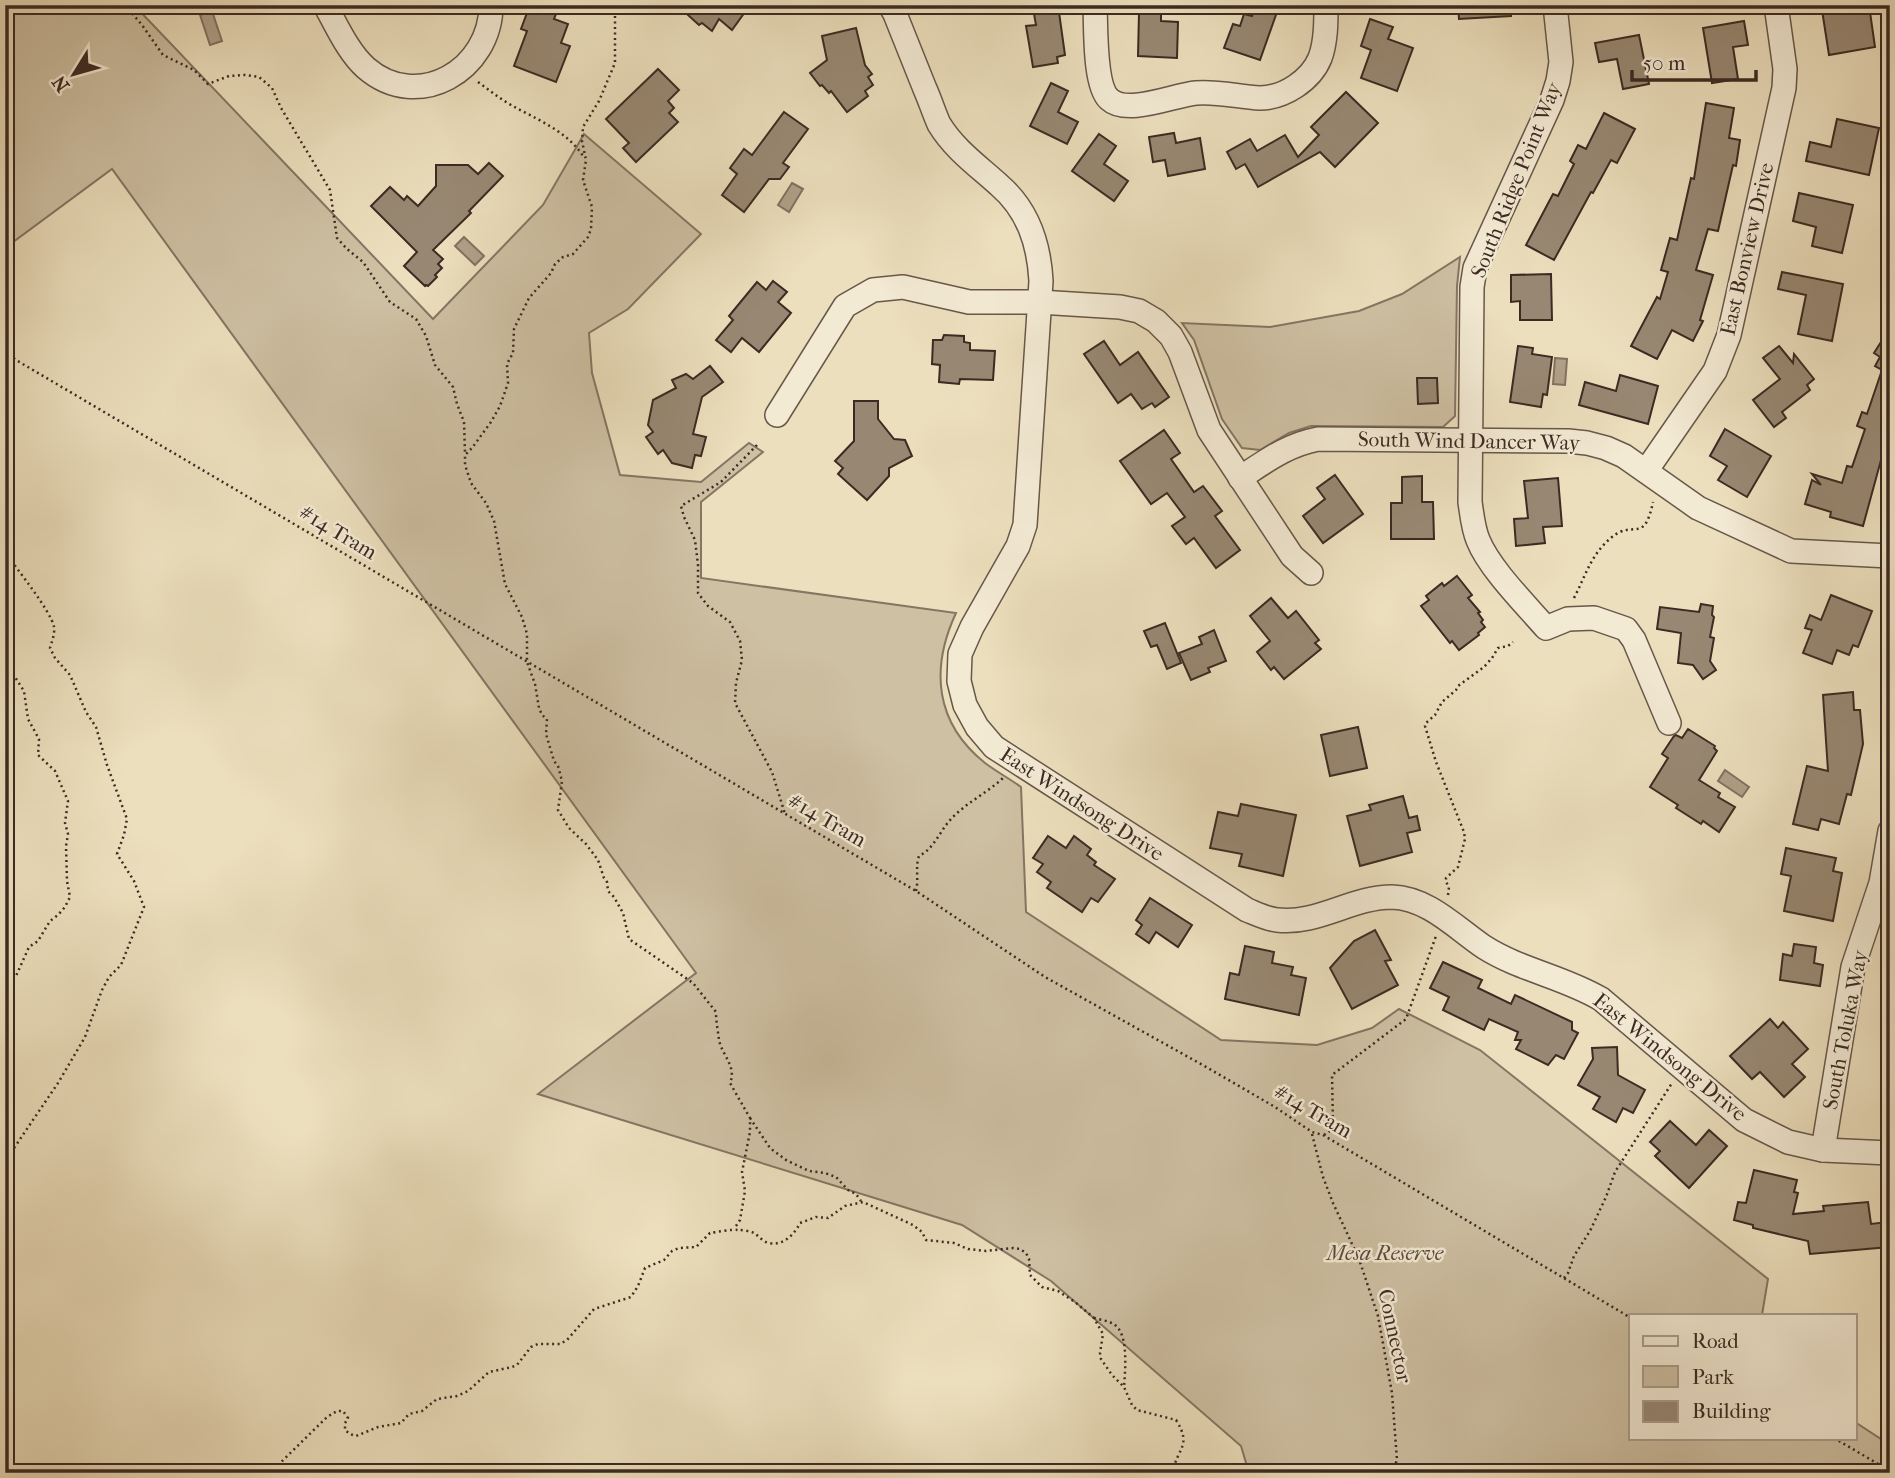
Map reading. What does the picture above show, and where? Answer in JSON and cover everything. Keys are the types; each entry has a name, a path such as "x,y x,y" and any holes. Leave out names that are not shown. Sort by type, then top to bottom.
{"street":[{"path":"325,5 355,56 367,69 386,81 407,86 433,85 454,76 471,60 484,40 491,5"},
{"name":"East Windsong Drive","path":"890,5 940,124 963,155 1015,201 1030,224 1040,261 1025,525 1018,546 972,627 960,654 959,681 965,705 977,727 994,747 1247,910 1276,920 1301,920 1392,897 1421,903 1511,962 1583,988 1601,999 1744,1120 1788,1142 1823,1150 1890,1153"},
{"path":"1095,5 1098,74 1102,91 1118,105 1135,105 1198,92 1263,98 1279,95 1294,87 1320,59 1326,5"},
{"name":"South Ridge Point Way","path":"1555,5 1561,62 1558,81 1552,100 1475,268 1472,287 1472,521 1486,557 1546,628 1568,619 1594,618 1626,629 1634,640 1669,723"},
{"name":"East Bonview Drive","path":"1646,471 1715,371 1729,335 1784,88 1785,69 1776,5"},
{"path":"777,415 845,306 873,290 903,287 970,302 1039,302 1120,307 1139,311 1156,321 1171,335 1209,430 1292,556 1311,573"},
{"name":"South Wind Dancer Way","path":"1240,478 1282,451 1299,443 1318,439 1587,443 1624,456 1698,508 1791,551 1890,556"},
{"name":"South Toluka Way","path":"1823,1150 1853,967 1881,883 1890,831"}],"path":[{"path":"124,5 163,55 194,70 208,84 229,76 245,75 258,77 272,88 330,190 337,239 363,262 390,302 415,319 426,335 435,365 453,387 464,422 465,465 471,483 486,503 494,521 505,584 522,617 527,634 527,662 535,684 539,708 547,719 546,734 562,781 558,810 569,828 580,837 598,860 608,891 623,913 629,939 693,983 716,1012 719,1041 733,1077 730,1083 770,1148 786,1160 809,1171 836,1177 862,1202 913,1225 922,1232 926,1240 954,1243 968,1249 986,1251 1013,1248 1026,1253 1030,1275 1037,1283 1058,1291 1094,1318 1103,1334 1101,1359 1125,1387"},
{"path":"464,455 472,448 500,406 508,383 507,364 513,353 513,329 529,298 555,264 563,257 573,254 592,229 592,207 583,180 586,160 581,134 607,85 615,63 615,5"},
{"path":"476,80 570,141 586,160"},
{"name":"#14 Tram","path":"5,351 16,360 916,891 1045,977 1208,1068 1312,1132 1323,1135 1629,1317"},
{"path":"757,445 721,482 681,506 695,540 698,593 708,607 730,622 740,641 741,660 734,703 772,772 785,814"},
{"path":"1571,603 1587,567 1595,556 1612,537 1645,525 1649,520 1654,498"},
{"path":"5,552 54,625 50,648 55,659 71,675 86,712 96,727 127,819 117,854 134,881 144,907 121,965 109,977 102,990 85,1037 58,1083 5,1159"},
{"path":"1444,900 1450,893 1446,878 1458,867 1465,839 1425,726 1436,715 1442,702 1458,686 1484,667 1498,648 1513,642"},
{"path":"5,666 24,691 28,719 39,739 38,755 55,771 68,802 65,823 68,834 66,846 69,897 65,907 50,921 38,941 29,947 16,976 5,987"},
{"path":"916,891 919,856 927,852 953,817 1007,773"},
{"path":"1323,1135 1334,1125 1332,1075 1406,1019 1437,933"},
{"path":"1564,1278 1590,1231 1615,1172 1674,1080"},
{"path":"734,1229 740,1220 746,1191 742,1172 750,1118"},
{"name":"Connector","path":"1312,1132 1323,1177 1359,1259 1378,1316 1393,1407 1397,1460 1392,1473"},
{"path":"270,1473 337,1411 343,1410 347,1414 345,1430 356,1436 377,1427 401,1423 409,1414 422,1411 437,1399 468,1391 489,1372 512,1367 531,1347 538,1344 560,1344 567,1340 594,1309 631,1297 645,1268 664,1261 671,1251 696,1247 710,1233 734,1229 753,1232 769,1243 777,1242 789,1239 796,1233 800,1223 816,1217 828,1218 845,1206 862,1202"},
{"path":"1094,1318 1113,1324 1123,1334 1125,1387 1132,1405 1137,1410 1176,1420 1183,1431 1183,1448 1173,1473"},
{"path":"1837,1440 1890,1471"}],"green space":[{"name":"Mesa Reserve","path":"5,5 134,5 433,319 543,205 584,134 701,234 628,309 589,333 592,373 620,475 701,482 749,443 763,452 701,502 701,578 956,613 943,654 942,694 947,713 968,747 985,763 1021,787 1026,912 1221,1040 1317,1045 1372,1028 1399,1009 1480,1050 1768,1279 1762,1314 1629,1314 1629,1440 1856,1440 1856,1423 1890,1445 1890,1473 1249,1473 1241,1446 1051,1281 962,1225 538,1094 696,973 112,169 5,248"},
{"path":"1460,257 1455,416 1443,427 1311,426 1289,433 1260,450 1242,448 1222,419 1194,340 1182,323 1270,327 1359,311 1402,294"}],"shaded area":[{"path":"212,11 222,41 210,45 200,15"},
{"path":"792,183 803,189 789,212 778,205"},
{"path":"464,237 484,256 475,265 455,246"},
{"path":"1555,358 1567,359 1565,385 1553,384"},
{"path":"1725,770 1749,787 1742,797 1718,781"}],"building":[{"path":"530,5 548,5 558,9 554,19 568,24 561,43 570,46 556,82 514,66 527,31 521,29"},
{"path":"677,5 750,5 732,30 719,19 712,31 702,23 699,25"},
{"path":"1058,5 1065,55 1057,57 1058,63 1033,67 1026,26 1036,25 1033,8"},
{"path":"1256,5 1269,5 1278,9 1260,60 1224,48 1233,24 1240,26 1244,14 1252,16"},
{"path":"1458,5 1511,5 1511,16 1459,19"},
{"path":"1869,5 1875,47 1829,55 1822,10"},
{"path":"1139,12 1161,13 1161,21 1178,22 1177,58 1138,56"},
{"path":"1370,19 1393,27 1388,39 1413,48 1397,91 1361,78 1371,50 1361,46"},
{"path":"1744,21 1748,45 1733,47 1738,79 1712,83 1703,28"},
{"path":"856,28 865,65 872,74 868,77 873,85 865,91 868,96 847,112 831,91 829,93 820,86 810,73 827,60 822,36"},
{"path":"1639,35 1649,84 1623,89 1617,59 1599,62 1595,43"},
{"path":"658,69 679,90 668,101 674,108 669,113 678,122 636,162 623,148 629,143 606,119"},
{"path":"1051,83 1068,91 1058,112 1078,122 1067,144 1030,126"},
{"path":"1346,92 1378,123 1335,167 1320,152 1258,187 1245,164 1236,169 1227,152 1250,139 1257,151 1285,135 1298,157 1319,135 1311,127"},
{"path":"1706,103 1734,108 1729,138 1740,140 1736,166 1733,165 1718,231 1708,229 1696,270 1713,275 1700,320 1703,321 1693,341 1672,330 1657,359 1631,346 1657,297 1660,299 1668,272 1661,270 1670,238 1677,240 1691,178 1694,179"},
{"path":"784,112 808,129 783,163 789,167 780,179 769,179 744,212 722,195 737,174 730,168 744,149 752,155"},
{"path":"1604,113 1635,129 1617,163 1611,160 1593,193 1591,192 1554,260 1526,245 1553,194 1558,196 1574,164 1570,161 1578,145 1586,149"},
{"path":"1837,119 1879,128 1869,175 1806,161 1810,142 1831,147"},
{"path":"1174,133 1176,143 1200,138 1205,169 1168,176 1165,160 1153,162 1149,137"},
{"path":"1099,134 1116,146 1104,164 1128,181 1114,201 1072,171"},
{"path":"489,163 503,176 469,211 471,213 433,250 443,259 438,264 442,268 435,275 437,277 425,286 404,266 417,252 371,206 390,187 404,200 407,196 418,206 436,186 436,165 468,165 478,174"},
{"path":"1799,193 1853,205 1842,253 1812,246 1816,227 1793,221"},
{"path":"1782,272 1843,284 1832,341 1798,334 1806,295 1778,289"},
{"path":"1551,274 1552,320 1520,320 1520,301 1511,302 1511,275"},
{"path":"773,281 787,292 778,302 791,313 759,352 742,338 731,352 716,340 733,320 729,316 757,282 766,290"},
{"path":"1890,328 1890,452 1886,462 1881,460 1863,526 1830,517 1831,512 1805,504 1812,480 1821,485 1812,474 1842,483 1847,466 1852,467 1865,429 1857,426 1862,412 1867,414 1882,370 1875,366 1880,357 1874,353"},
{"path":"944,335 964,336 964,342 970,343 970,350 995,351 993,380 960,379 959,384 939,382 940,365 932,364 933,340 942,340"},
{"path":"1104,341 1120,365 1138,352 1169,397 1155,407 1152,403 1142,409 1131,394 1118,403 1084,354"},
{"path":"1518,346 1533,348 1532,354 1552,357 1547,395 1543,394 1541,407 1510,402"},
{"path":"1779,346 1793,363 1794,354 1814,379 1807,385 1810,390 1782,412 1786,418 1774,427 1753,400 1780,379 1763,358"},
{"path":"710,366 723,382 702,397 693,434 706,437 701,456 695,455 692,468 672,463 663,450 658,454 646,437 653,432 648,425 653,400 676,388 672,380 686,374 693,379"},
{"path":"1620,375 1658,386 1648,424 1579,405 1585,382 1616,391"},
{"path":"1417,378 1437,378 1438,403 1418,404"},
{"path":"854,401 878,401 878,419 894,439 905,440 912,456 889,468 889,476 867,500 838,474 843,468 835,461 854,441"},
{"path":"1725,429 1771,456 1747,497 1718,480 1727,466 1710,456"},
{"path":"1164,430 1180,453 1171,459 1194,492 1203,486 1222,511 1215,516 1240,550 1216,568 1194,538 1186,544 1172,526 1185,517 1167,493 1151,504 1120,461"},
{"path":"1335,475 1363,514 1323,543 1303,516 1325,499 1317,488"},
{"path":"1422,476 1422,502 1433,502 1434,539 1391,539 1391,503 1402,503 1402,477"},
{"path":"1558,478 1562,526 1543,527 1545,543 1516,546 1514,519 1528,518 1524,481"},
{"path":"1457,576 1472,595 1468,598 1480,612 1478,613 1483,620 1481,622 1485,627 1459,650 1452,641 1450,643 1421,606 1429,600 1426,596 1442,583 1444,586"},
{"path":"1831,595 1872,611 1858,647 1853,645 1849,655 1837,650 1832,664 1803,653 1812,630 1805,628 1810,615 1821,620"},
{"path":"1271,598 1288,618 1296,611 1319,640 1315,643 1321,649 1284,679 1274,667 1271,670 1257,652 1270,641 1250,616"},
{"path":"1701,604 1713,606 1710,637 1714,638 1710,661 1716,670 1703,679 1693,665 1678,663 1681,633 1657,629 1660,607 1699,612"},
{"path":"1165,623 1181,663 1167,669 1157,645 1151,647 1144,631"},
{"path":"1214,630 1226,661 1208,668 1210,672 1191,680 1179,653 1202,644 1199,637"},
{"path":"1853,692 1854,710 1860,710 1863,744 1851,795 1847,794 1839,824 1821,819 1818,830 1793,824 1807,766 1828,771 1823,695"},
{"path":"1358,727 1367,768 1330,776 1321,735"},
{"path":"1688,729 1715,746 1717,751 1699,780 1720,793 1718,797 1735,807 1719,832 1676,808 1678,805 1650,787 1668,758 1662,754 1674,736 1682,738"},
{"path":"1403,796 1409,818 1417,816 1420,830 1407,833 1412,852 1360,866 1347,816 1371,810 1369,805"},
{"path":"1241,804 1296,815 1283,876 1239,866 1242,854 1210,848 1218,812 1238,816"},
{"path":"1048,836 1066,848 1074,836 1091,849 1087,855 1096,862 1094,865 1115,879 1098,902 1091,898 1082,912 1047,888 1051,882 1037,872 1043,864 1033,858"},
{"path":"1786,848 1836,858 1833,871 1842,873 1833,921 1784,911 1791,876 1781,874"},
{"path":"1150,898 1192,925 1178,947 1156,932 1149,943 1136,934 1142,925 1136,920"},
{"path":"1375,930 1391,960 1385,961 1398,985 1352,1009 1330,968 1354,941"},
{"path":"1794,944 1816,947 1814,963 1823,965 1820,986 1780,980 1783,954 1792,956"},
{"path":"1245,946 1274,952 1272,963 1293,967 1291,975 1306,978 1299,1015 1225,999 1230,973 1239,975"},
{"path":"1443,962 1482,980 1478,988 1511,1004 1515,995 1572,1022 1572,1030 1578,1033 1564,1059 1556,1055 1548,1065 1516,1049 1521,1040 1515,1040 1518,1032 1489,1019 1484,1030 1443,1010 1449,997 1430,988"},
{"path":"1770,1019 1778,1028 1783,1022 1808,1049 1792,1064 1805,1077 1784,1097 1760,1072 1752,1079 1730,1056"},
{"path":"1617,1047 1618,1075 1645,1090 1633,1113 1623,1108 1616,1122 1593,1109 1600,1097 1578,1085 1593,1059 1592,1048"},
{"path":"1670,1121 1696,1145 1709,1130 1727,1146 1689,1188 1655,1156 1660,1151 1650,1142"},
{"path":"1754,1170 1797,1180 1794,1192 1798,1193 1793,1214 1824,1211 1823,1206 1868,1202 1871,1224 1887,1222 1889,1247 1810,1254 1808,1241 1753,1228 1753,1225 1734,1220 1738,1202 1746,1203"}]}
